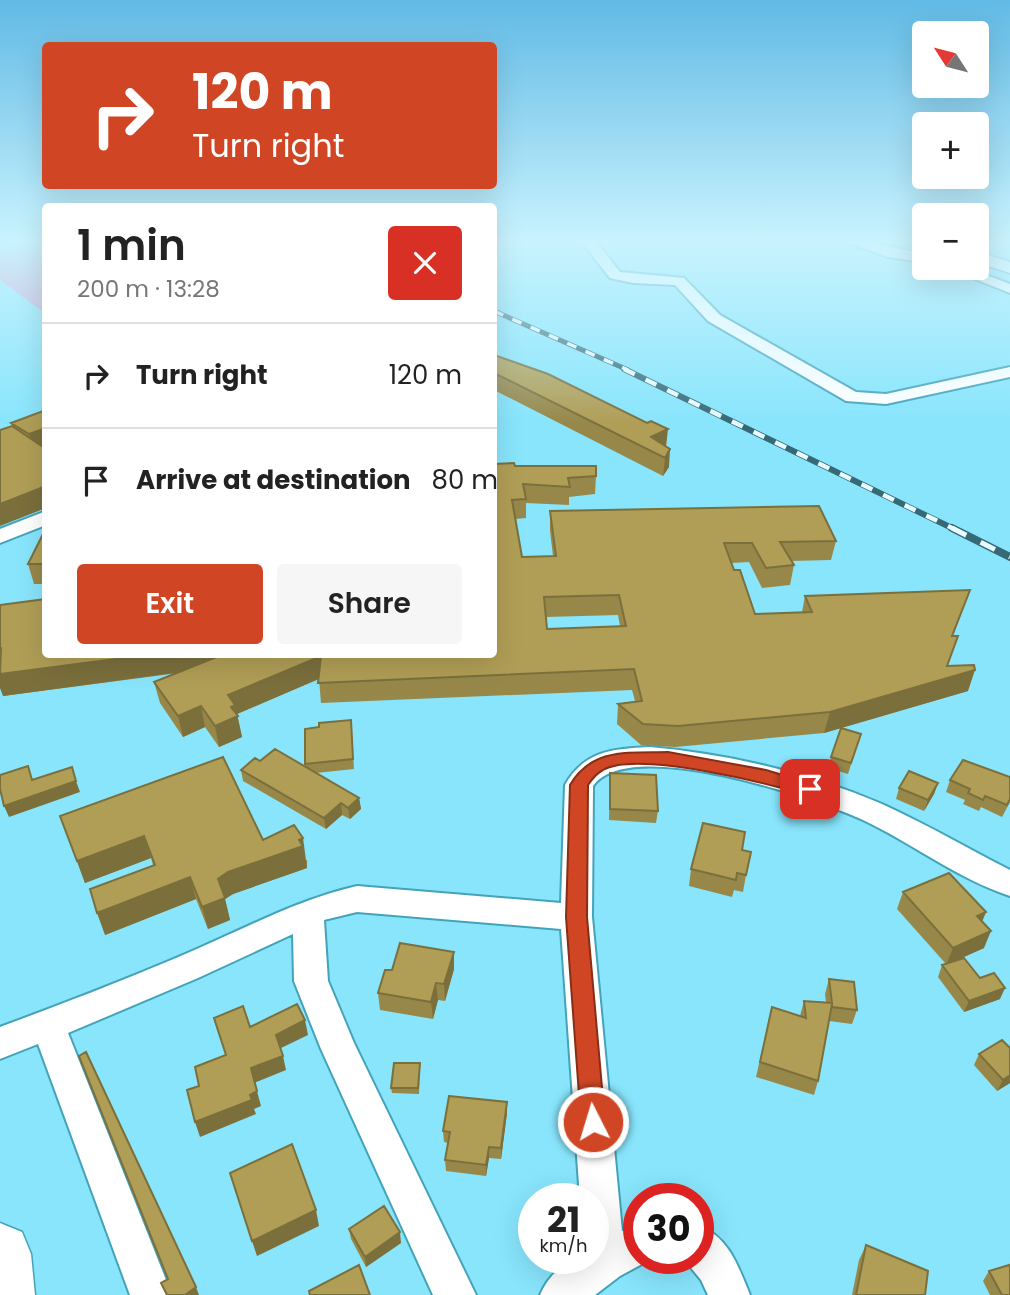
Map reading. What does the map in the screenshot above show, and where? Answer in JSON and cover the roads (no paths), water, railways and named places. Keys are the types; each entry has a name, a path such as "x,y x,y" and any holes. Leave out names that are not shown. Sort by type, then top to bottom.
{"highway":[{"path":"0,1254 4,1295"}],"street":[{"path":"699,302 714,318 852,397 886,399 1010,372"},
{"path":"0,537 42,519"},
{"path":"561,1295 622,1253 576,917 579,785 597,765 636,757 727,768 831,796 873,814 1010,884"},
{"path":"0,1043 196,965 308,912 357,899 576,917"},
{"path":"308,912 311,981 338,1049 418,1211 455,1295"},
{"path":"48,1025 151,1295"},
{"path":"714,1263 729,1295"}],"railway":[{"path":"497,312 628,370"},
{"path":"624,369 956,530"},
{"path":"952,528 956,530"},
{"path":"956,530 1010,557"}]}
